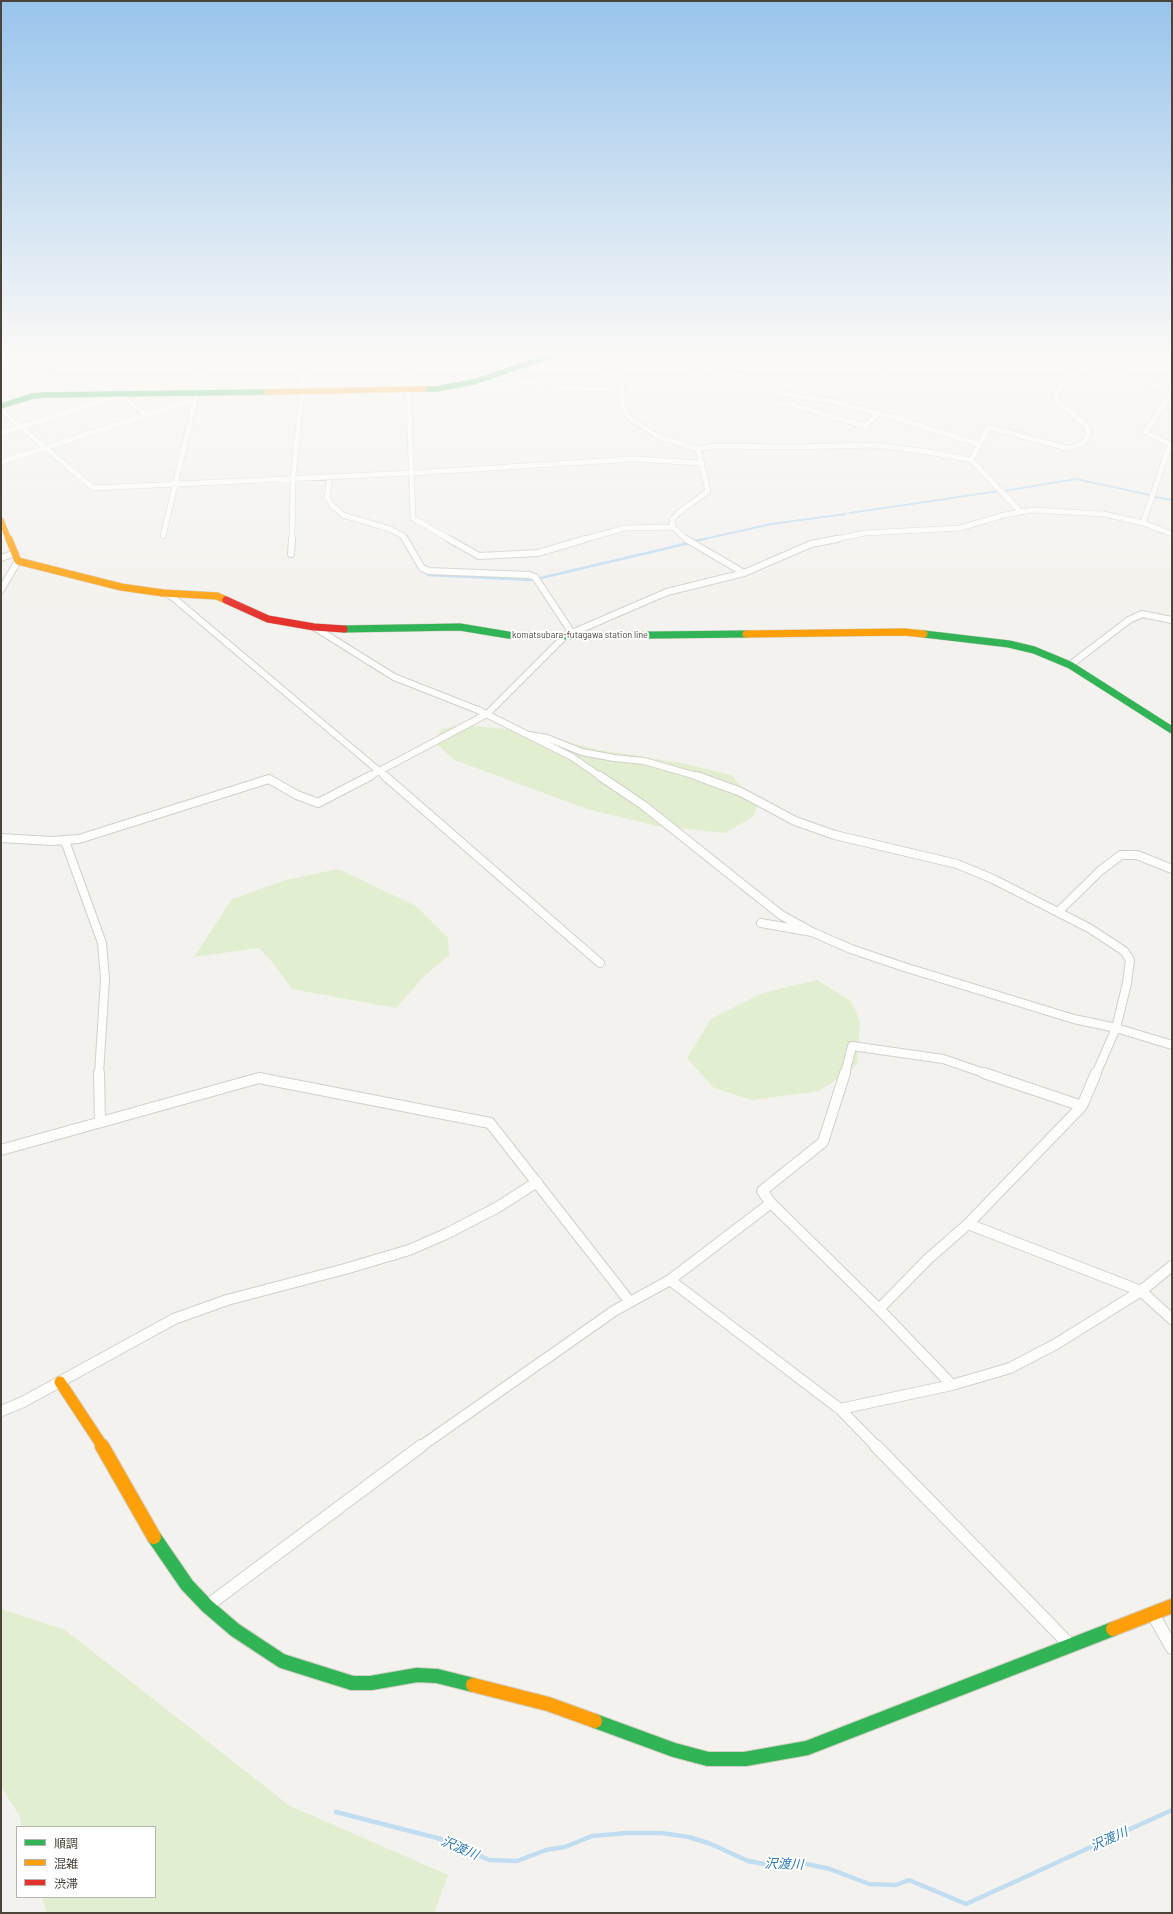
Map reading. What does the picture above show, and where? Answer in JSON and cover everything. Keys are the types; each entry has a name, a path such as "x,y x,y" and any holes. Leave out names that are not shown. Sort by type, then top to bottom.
{"street":[{"path":"37,439 90,488 175,485 293,477 412,473 633,459 702,463"},
{"path":"1,462 70,439"},
{"path":"164,536 185,439"},
{"path":"291,554 293,531 293,477 297,439"},
{"path":"411,439 413,518 479,556 538,553 610,531 625,528 673,527"},
{"path":"668,439 698,448 712,446 798,447 880,445 971,460 1020,511"},
{"path":"963,439 979,444"},
{"path":"971,460 978,450 982,439"},
{"path":"1032,439 1066,448 1077,446 1084,442 1085,439"},
{"path":"1143,523 1170,444 1160,439"},
{"path":"698,448 708,491 677,514 672,520 673,527 687,540 744,574"},
{"path":"330,476 327,497 333,506 343,515 390,529 403,536 422,568 429,571 529,575 535,577 569,635"},
{"path":"1,838 65,841 79,839 269,779 297,795 318,803 486,714 569,635 667,592 744,574 797,549 838,538 892,531 960,528 1020,511 1097,514 1143,523 1172,534"},
{"path":"1,520 17,557 1,590"},
{"path":"1,558 17,557"},
{"name":"komatsubara-futagawa station line","path":"17,557 121,587 163,593 217,596 268,619 314,627 354,630 460,627 508,635 904,632 1009,644 1034,650 1070,665 1172,730"},
{"path":"163,593 170,595 380,771 600,962"},
{"path":"1070,665 1129,620 1142,614 1172,620"},
{"path":"314,627 394,677 486,714 572,757 643,805 781,915 812,932 904,967 1074,1019 1116,1028 1172,1045"},
{"path":"529,735 547,738 582,752 614,758 644,761 672,768 717,782 742,792 795,821 855,841 932,857 957,864 994,879 1059,911 1089,928 1124,951 1130,960 1127,983 1116,1028 1082,1106 968,1224 928,1259 879,1309"},
{"path":"65,841 102,943 105,979 99,1078 100,1120"},
{"path":"1059,911 1101,870 1121,855 1136,855 1172,869"},
{"path":"762,923 812,932"},
{"path":"952,1385 879,1309 771,1203 762,1191 823,1142 841,1089 852,1046 943,1059 1082,1106"},
{"path":"1,1150 100,1120 259,1078 490,1123 630,1302"},
{"path":"1,1411 60,1382 174,1319 227,1300 345,1270 409,1250 446,1234 498,1207 537,1182"},
{"path":"207,1606 411,1453 555,1351 630,1302 670,1280 771,1203"},
{"path":"968,1224 1141,1291 1172,1319"},
{"path":"840,1409 952,1385 1010,1368 1056,1344 1141,1291 1172,1266"},
{"path":"670,1280 840,1409 1070,1645"},
{"path":"60,1382 100,1442 149,1529 187,1585 207,1606 235,1630 282,1661 352,1683 371,1683 417,1675 437,1676 548,1704 674,1750 708,1759 745,1759 807,1748 1172,1606"},
{"path":"1153,1614 1172,1648"}],"green space":[{"path":"466,725 524,731 600,750 681,763 732,775 757,807 753,817 725,833 657,826 587,809 455,760 436,744 441,729"},
{"path":"338,869 416,906 448,938 449,955 424,976 396,1008 292,989 274,964 259,948 194,957 232,899 286,880"},
{"path":"817,980 851,1001 860,1022 857,1065 819,1091 752,1100 714,1088 687,1058 711,1019 763,993"},
{"path":"1,1609 65,1630 290,1806 448,1875 434,1913 47,1913 42,1898 156,1898 156,1826 22,1826 20,1817 1,1786"}],"waterway":[{"path":"1004,491 1076,479 1150,495"},
{"path":"850,513 999,491"},
{"path":"1155,497 1172,500"},
{"path":"702,540 771,524 846,514"},
{"path":"694,541 702,540"},
{"path":"541,578 689,543"},
{"path":"428,575 531,580"},
{"name":"沢渡川","path":"336,1812 441,1839 489,1860 517,1861 546,1850 565,1847 592,1836 627,1833 661,1833 689,1837 711,1844 748,1861 776,1866 802,1863 830,1869 869,1884 896,1885 909,1880 966,1904 1172,1810"}],"traffic: fast":[{"path":"344,629 460,627 508,635 565,636 746,634"},
{"path":"924,634 1009,644 1034,650 1070,665 1172,730"},
{"path":"154,1537 187,1585 207,1606 235,1630 282,1661 352,1683 371,1683 417,1675 437,1676 473,1685"},
{"path":"595,1721 674,1750 708,1759 745,1759 807,1748 1113,1629"}],"traffic: slow":[{"path":"1,520 18,561 121,587 163,593 217,596 226,600"},
{"path":"746,634 904,632 924,634"},
{"path":"60,1382 100,1442 154,1537"},
{"path":"1113,1629 1172,1606"},
{"path":"473,1685 548,1704 595,1721"}],"traffic: jam":[{"path":"226,600 268,619 314,627 344,629"}]}
